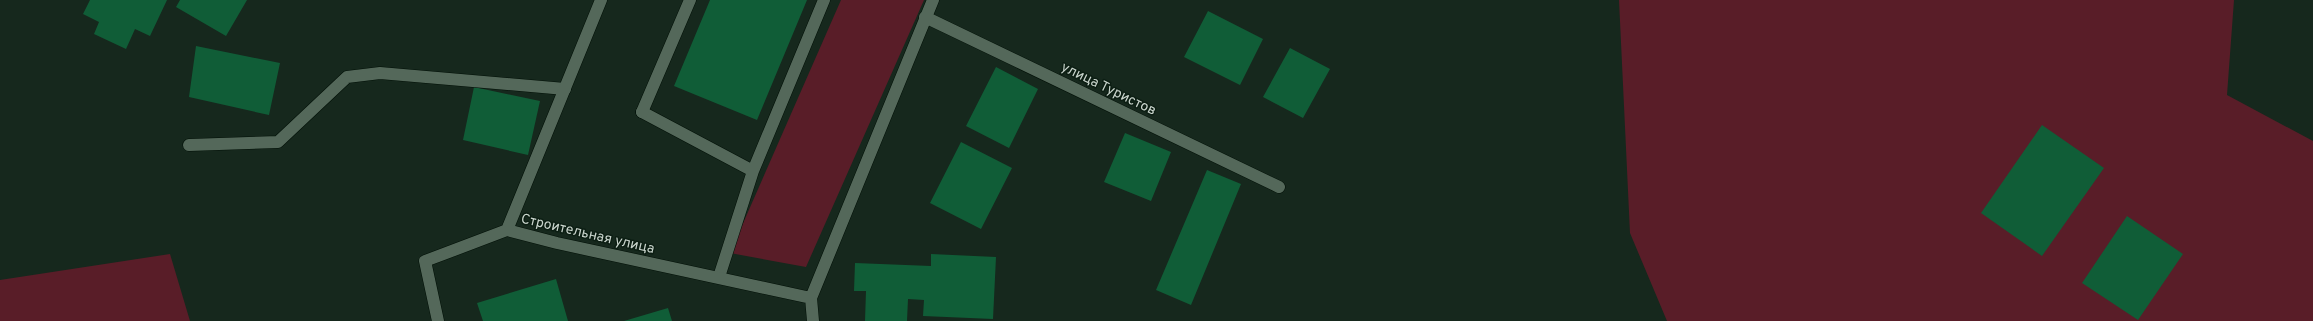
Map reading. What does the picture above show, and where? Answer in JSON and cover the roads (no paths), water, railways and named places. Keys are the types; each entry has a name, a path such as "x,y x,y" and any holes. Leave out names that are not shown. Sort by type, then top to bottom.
{"street":[{"name":"Строительная улица","path":"601,0 507,230 557,243 811,298"},
{"path":"690,0 642,112 753,170"},
{"path":"719,277 753,170 824,0"},
{"path":"813,321 811,298 933,0"},
{"name":"улица Туристов","path":"925,17 1279,187"},
{"path":"189,144 278,142 347,77 380,73 564,89"},
{"path":"438,321 425,261 507,230"}]}
